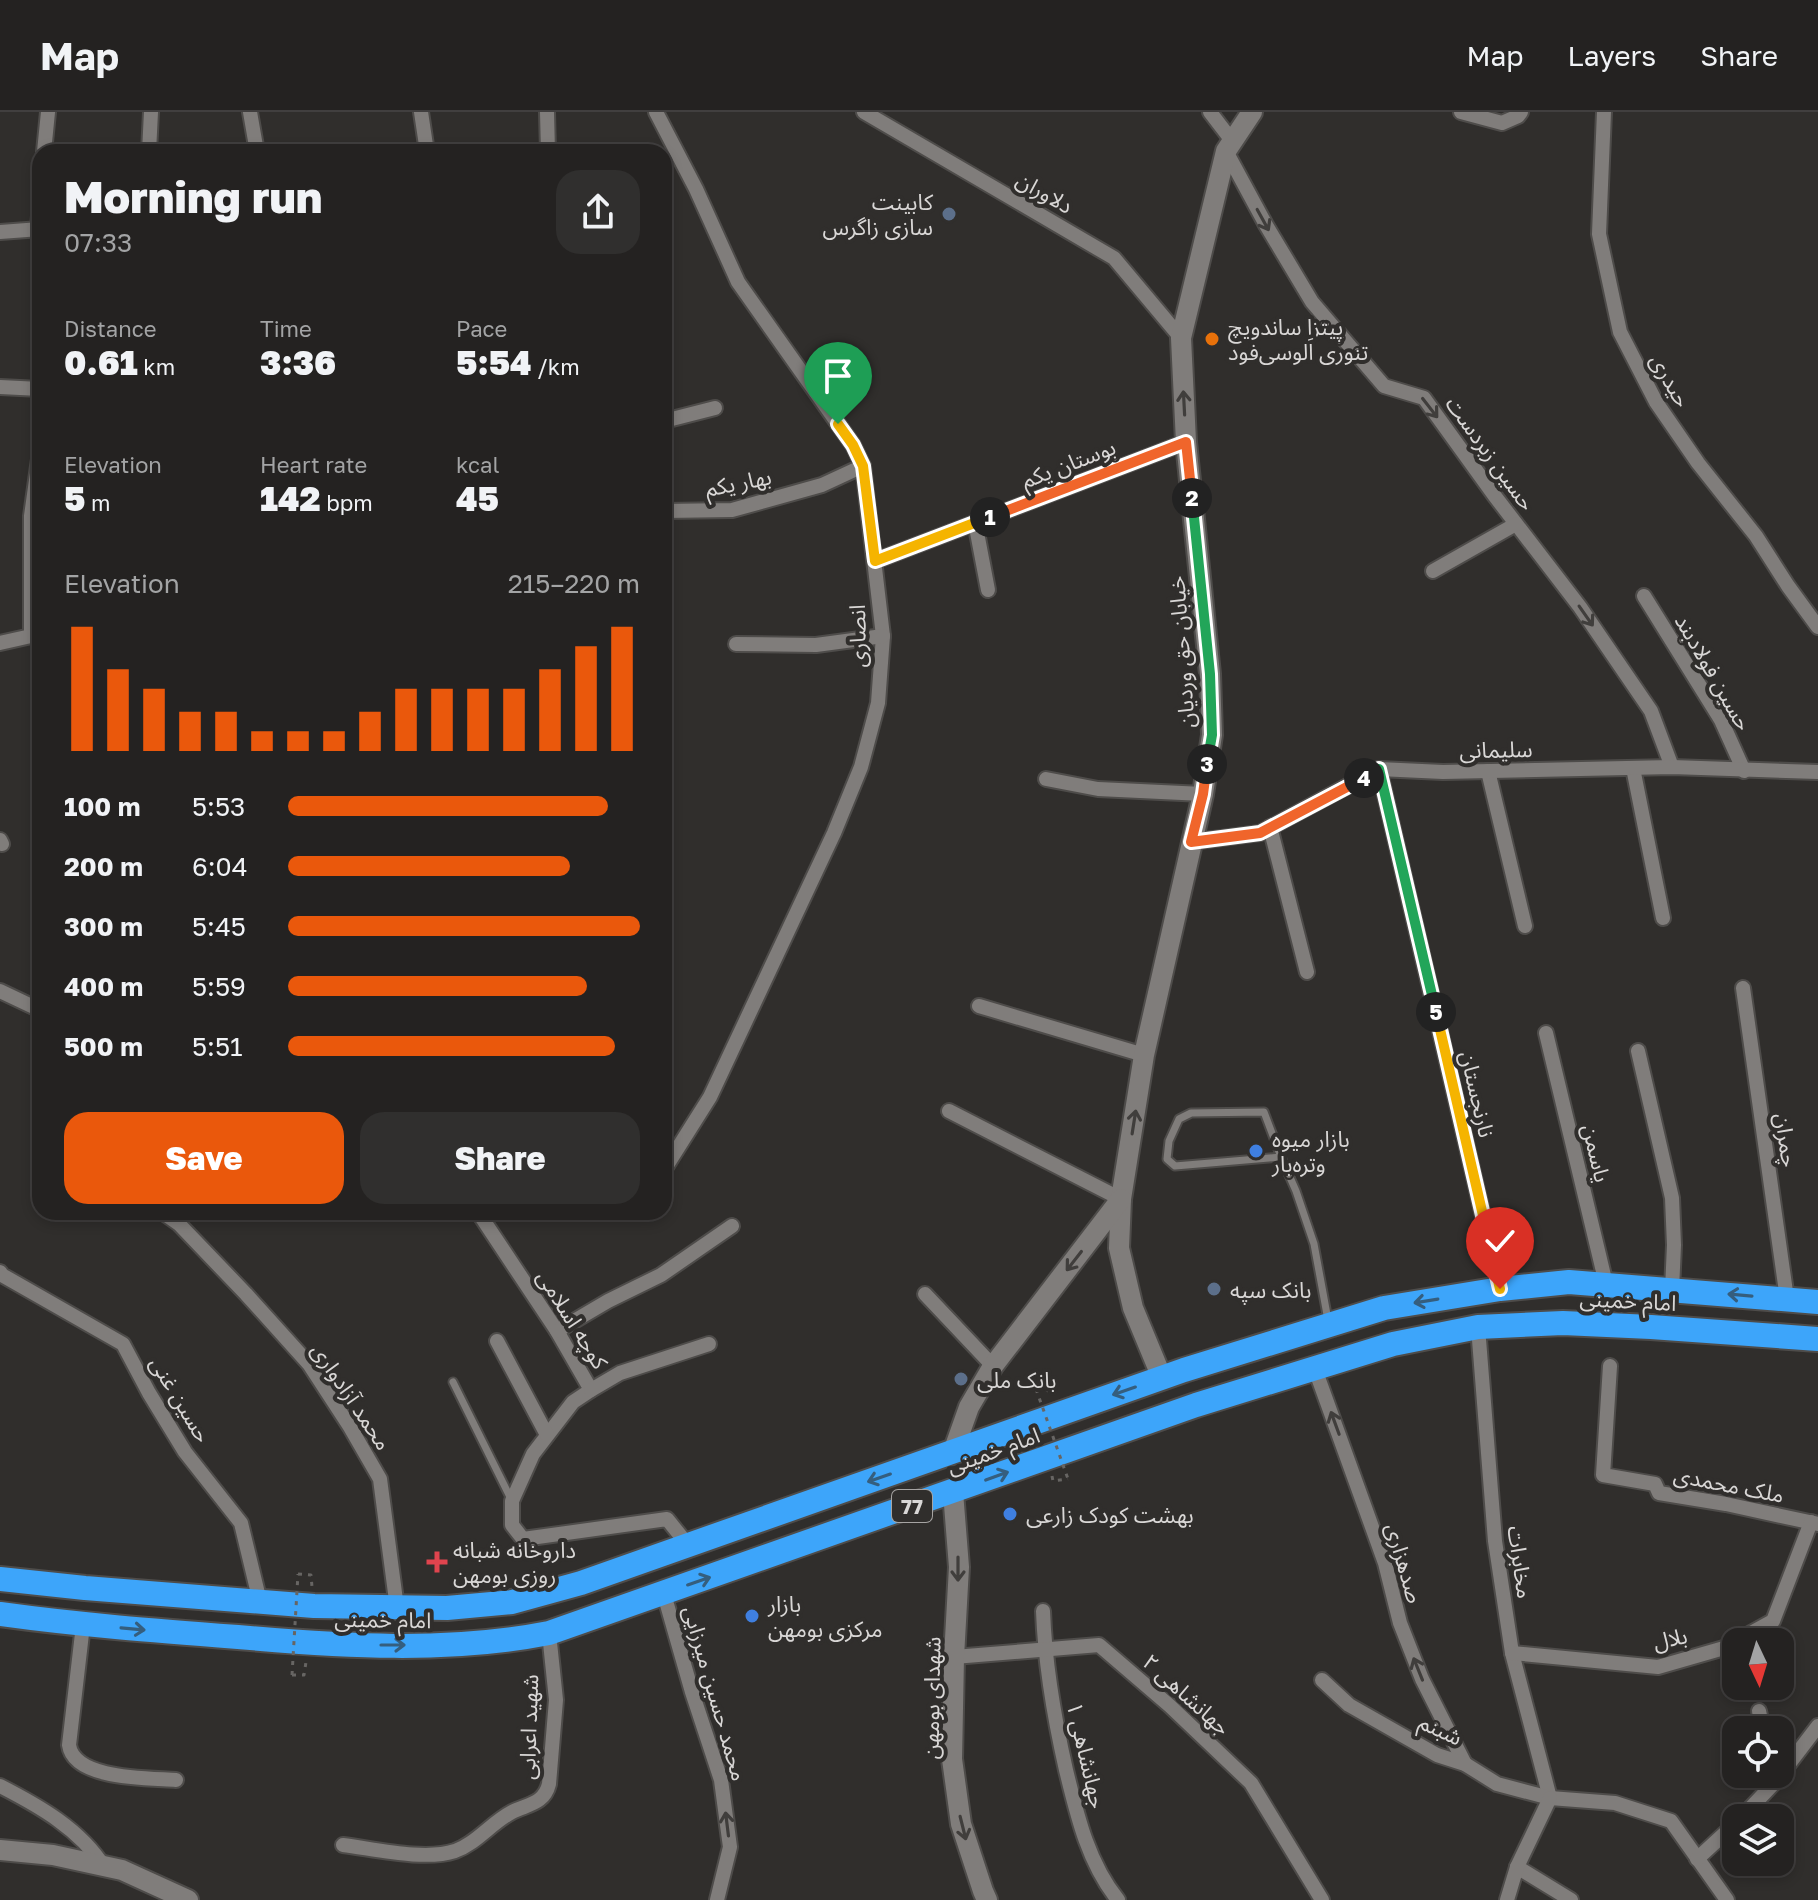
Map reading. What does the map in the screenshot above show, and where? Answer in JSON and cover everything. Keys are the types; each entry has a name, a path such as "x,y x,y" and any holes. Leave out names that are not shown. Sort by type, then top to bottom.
{"highway":[{"name":"امام خمینی","path":"0,1579 314,1606 447,1608 512,1602 581,1583 1162,1378 1384,1308 1500,1289 1569,1282 1818,1302"},
{"name":"امام خمینی","path":"0,1614 83,1625 309,1643 449,1646 519,1639 549,1633 664,1594 1196,1405 1393,1344 1478,1327 1578,1324 1818,1339"}],"main road":[{"name":"خیابان حق وردیان","path":"1162,1378 1133,1308 1119,1248 1121,1199 1144,1055 1203,794 1212,735 1210,674 1186,442 1181,338 1232,142 1252,112"},
{"path":"953,1452 969,1407 993,1366 1121,1199"},
{"name":"شهدای بومهن","path":"953,1492 959,1567 952,1759 961,1824 987,1900"},
{"path":"0,1850 53,1855 113,1868 189,1899"}],"street":[{"path":"45,144 48,112"},
{"path":"149,144 151,112"},
{"path":"250,112 256,144"},
{"path":"421,112 426,144"},
{"path":"547,112 548,144"},
{"name":"انصاری","path":"656,112 696,189 738,282 853,445 863,466 883,636 878,703 861,767 834,833 710,1097 672,1157"},
{"name":"دلاوران","path":"864,112 1114,258 1181,338"},
{"path":"1210,112 1232,142"},
{"path":"1232,142 1236,112"},
{"path":"1461,112 1502,123 1521,112"},
{"name":"حیدری","path":"1604,112 1599,234 1620,332 1656,402 1698,463 1756,536 1818,627"},
{"name":"حسین زبردست","path":"1232,142 1266,225 1312,302 1384,386 1424,398 1580,607 1651,711 1672,767"},
{"path":"0,232 32,230"},
{"path":"0,387 32,389"},
{"path":"672,419 715,408"},
{"name":"بوستان یکم","path":"875,561 1186,442"},
{"name":"بهار یکم","path":"672,511 732,510 822,485 863,466"},
{"path":"32,509 32,540"},
{"path":"975,522 988,590"},
{"path":"1433,571 1516,524"},
{"name":"حسین فولادبند","path":"1644,596 1721,720 1744,771"},
{"path":"0,643 32,636"},
{"path":"736,644 816,645 883,636"},
{"name":"سلیمانی","path":"1379,769 1443,772 1672,767 1818,772"},
{"path":"1633,768 1663,918"},
{"path":"1191,842 1260,833 1379,769"},
{"name":"نارنجستان","path":"1379,769 1500,1289"},
{"path":"1488,771 1525,926"},
{"path":"1046,779 1098,789 1203,794"},
{"path":"1270,827 1307,972"},
{"name":"چمران","path":"1743,988 1787,1299"},
{"path":"0,991 32,1006"},
{"path":"979,1006 1144,1055"},
{"name":"یاسمن","path":"1546,1033 1606,1284"},
{"path":"1638,1051 1672,1198 1672,1290"},
{"path":"949,1111 1121,1199"},
{"name":"محمد آزادواری","path":"173,1220 309,1364 380,1479 397,1608"},
{"name":"کوچه اسلامی","path":"483,1220 557,1331 591,1390 573,1402 533,1454 512,1501"},
{"path":"557,1331 661,1275 732,1226"},
{"name":"حسین غنی","path":"0,1272 123,1344 185,1452 241,1523 260,1602"},
{"path":"925,1294 993,1366"},
{"name":"مخابرات","path":"1478,1327 1495,1541 1512,1653 1550,1798"},
{"path":"497,1341 547,1435"},
{"path":"591,1390 620,1373 709,1344"},
{"name":"ملک محمدی","path":"1610,1366 1603,1475 1655,1484 1659,1493 1814,1523"},
{"name":"صدهزاری","path":"1315,1369 1385,1563 1400,1623 1422,1679 1465,1764"},
{"path":"512,1501 512,1525 523,1539 667,1519 688,1545"},
{"name":"بلال","path":"1512,1653 1658,1667 1724,1648 1773,1621 1814,1523"},
{"name":"محمد حسین میرزایی","path":"664,1594 721,1780 730,1847 717,1900"},
{"name":"جهانشاهی ۱","path":"1043,1611 1044,1650 1056,1728 1077,1815 1091,1855 1118,1900"},
{"path":"83,1625 70,1755 79,1764 118,1776 176,1780"},
{"name":"شهید اعرابی","path":"343,1845 425,1855 454,1851 479,1837 510,1813 547,1794 556,1700 549,1633"},
{"name":"جهانشاهی ۲","path":"954,1657 1099,1645 1170,1706 1251,1783 1322,1900"},
{"name":"شبنم","path":"1322,1680 1349,1705 1437,1755 1465,1764 1497,1784 1550,1798 1615,1803 1671,1821 1727,1900"},
{"path":"1759,1711 1760,1716"},
{"path":"1794,1754 1818,1726"},
{"path":"0,1786 42,1808 113,1868"},
{"path":"1753,1804 1766,1788"},
{"path":"1507,1900 1517,1867 1550,1798"},
{"path":"1697,1859 1722,1836"},
{"path":"1517,1867 1571,1900"}],"lane":[{"path":"1281,1157 1175,1166 1167,1159 1169,1141 1179,1119 1191,1113 1264,1112 1314,1244 1329,1325"},
{"path":"453,1382 512,1501"}],"path":[{"path":"1048,1390 1036,1389 1068,1479 1053,1481"},
{"path":"304,1675 292,1675 298,1574 311,1575"}],"place":[{"name":"کابینت سازی زاگرس","path":"949,214"},
{"name":"پیتزا ساندویچ تنوری اَلوسی‌‌فود","path":"1212,339"},
{"name":"بازار میوه وتره‌بار","path":"1256,1151"},
{"name":"بانک سپه","path":"1214,1289"},
{"name":"بانک ملی","path":"961,1379"},
{"name":"بهشت کودک زارعی","path":"1010,1514"},
{"name":"داروخانه شبانه روزی بومهن","path":"437,1562"},
{"name":"بازار مرکزی بومهن","path":"752,1616"}],"route":[{"path":"838,424 863,466 875,561 1186,442 1210,674 1212,735 1203,794 1191,842 1260,833 1379,769 1500,1289"}]}
